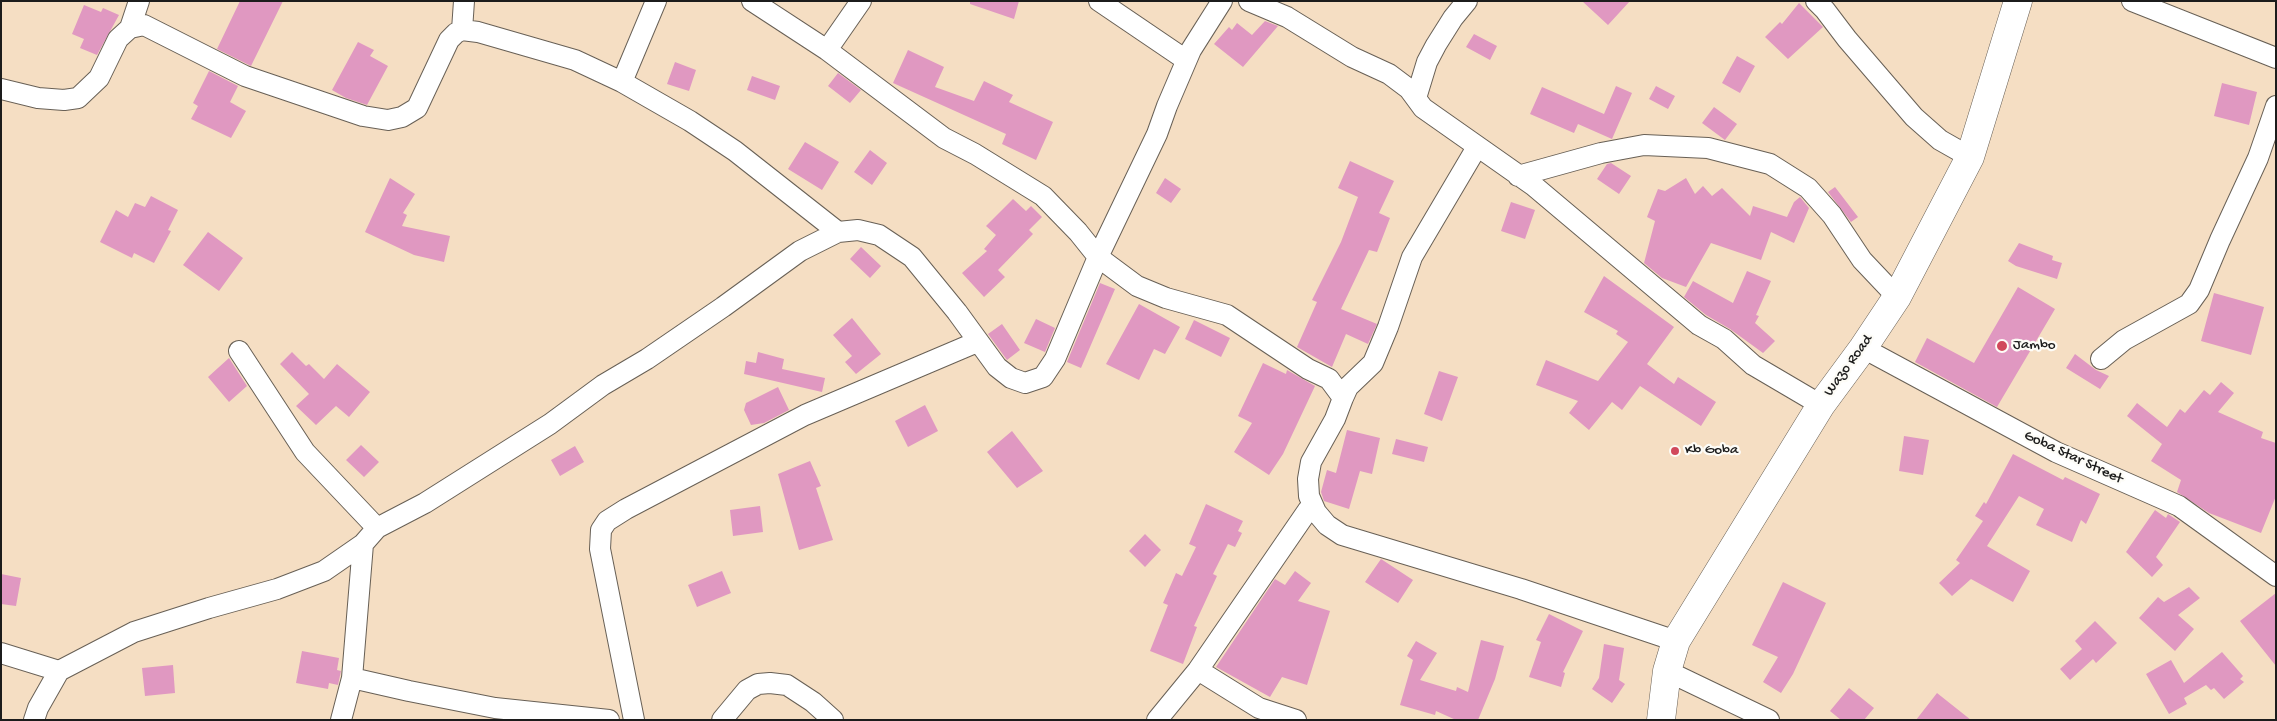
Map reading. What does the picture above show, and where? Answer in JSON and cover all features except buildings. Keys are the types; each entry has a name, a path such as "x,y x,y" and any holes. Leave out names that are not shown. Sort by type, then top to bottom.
{"main road":[{"name":"Wazo Road","path":"1661,720 1667,671 1676,641 1822,405 1864,348 1896,297 1970,158 2018,1"}],"street":[{"path":"1,90 38,98 64,100 78,98 98,78 118,39 130,28 139,1"},
{"path":"130,28 144,25 245,76 363,116 388,120 402,117 417,108 449,40 462,30 464,1"},
{"path":"622,82 656,1"},
{"path":"752,1 827,50 944,138 975,154 1043,196 1078,232 1098,257 1137,286 1166,298 1227,315 1308,369 1329,379 1343,398"},
{"path":"827,50 861,1"},
{"path":"1099,1 1186,60"},
{"path":"34,720 38,708 59,670 134,632 277,589 324,571 363,544 377,528 424,503 550,424 603,386 724,307 800,251 838,232 858,230 879,234 912,257 957,312 997,367 1011,378 1026,383 1043,377 1055,359 1098,257 1157,134 1186,60 1222,1"},
{"path":"1249,1 1287,17 1352,57 1389,74 1409,89 1423,108 1534,186 1698,325 1724,339 1754,365 1822,405"},
{"path":"1416,98 1427,62 1453,18 1467,1"},
{"path":"1816,1 1914,117 1940,140 1970,158"},
{"path":"2132,1 2276,58"},
{"path":"462,30 514,41 576,60 622,82 690,121 735,151 838,232"},
{"path":"2101,358 2124,340 2188,304 2199,290 2258,158 2276,106"},
{"path":"1518,176 1601,152 1644,145 1708,148 1770,164 1808,188 1832,215 1862,260 1896,297"},
{"path":"1477,147 1412,257 1388,327 1373,363 1348,387 1312,462 1308,479 1310,496 1316,512 1327,525 1342,535 1522,589 1676,641"},
{"path":"634,720 600,549 601,530 607,521 626,509 805,415 977,342"},
{"name":"Goba Star Street","path":"1864,348 2056,452 2179,506 2276,576"},
{"path":"239,351 304,452 377,528"},
{"path":"1157,720 1198,670 1308,510 1316,512"},
{"path":"341,720 352,678 363,544"},
{"path":"1,653 59,670"},
{"path":"1198,670 1259,708 1296,720"},
{"path":"1667,671 1769,720"},
{"path":"352,678 494,708 610,720"},
{"path":"722,720 747,690 758,684 770,683 787,685 813,702 833,720"}],"place":[{"name":"Jambo","path":"2002,346"},
{"name":"Kb Goba","path":"1675,451"}]}
